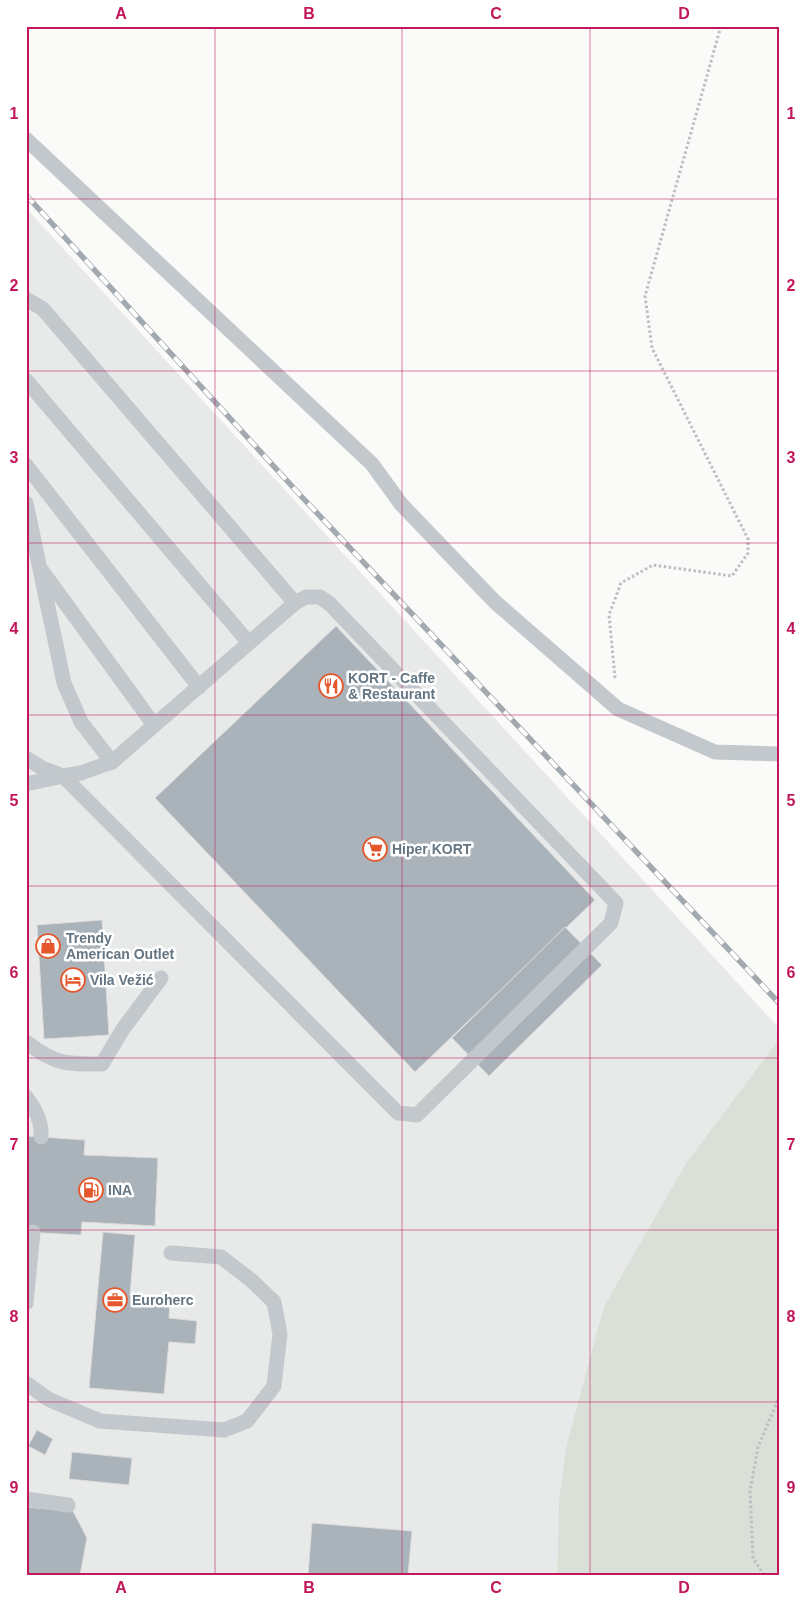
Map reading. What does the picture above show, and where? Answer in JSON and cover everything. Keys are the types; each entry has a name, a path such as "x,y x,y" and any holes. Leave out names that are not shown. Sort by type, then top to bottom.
{"lane":[{"path":"26,139 372,464 401,504 495,602 618,709 715,752 779,754"},
{"path":"26,299 43,309 295,603"},
{"path":"26,380 249,643"},
{"path":"26,465 199,686"},
{"path":"26,503 64,683 82,722 112,762"},
{"path":"40,567 154,725"},
{"path":"26,758 42,768 63,776 398,1114 417,1115 611,923 616,903 330,604 320,597 306,597 295,603 112,762 81,773 63,776 26,784"},
{"path":"26,1042 42,1054 65,1064 102,1064 123,1030 161,978"},
{"path":"26,1097 32,1104 42,1129 41,1137"},
{"path":"26,1303 33,1232"},
{"path":"26,1383 48,1398 100,1421 224,1430 247,1421 274,1386 280,1334 274,1302 251,1280 221,1257 171,1253"},
{"path":"26,1499 68,1505"}],"path":[{"path":"618,709 609,615 620,583 653,566 732,576 748,553 748,539 652,348 645,296 721,26"},
{"path":"764,1575 753,1558 750,1491 758,1447 779,1398"}],"shaded area":[{"path":"26,208 779,1028 779,1039 686,1163 604,1306 559,1500 557,1575 26,1575"},
{"path":"779,1039 779,1575 557,1575 559,1500 567,1444 604,1306 686,1163"}],"building":[{"name":"Hiper KORT","path":"336,626 595,900 415,1072 155,798"},
{"name":"Vila Vežić","path":"102,920 109,1035 44,1039 37,925"},
{"path":"565,927 602,965 489,1076 452,1038"},
{"name":"INA","path":"26,1136 85,1140 84,1155 158,1158 155,1226 82,1222 81,1235 26,1232"},
{"path":"103,1232 135,1235 130,1295 170,1299 169,1318 197,1321 195,1344 169,1342 164,1394 89,1388"},
{"path":"37,1430 53,1439 45,1455 28,1446"},
{"path":"72,1452 132,1458 129,1485 69,1479"},
{"path":"26,1507 73,1511 87,1538 80,1575 26,1575"},
{"path":"312,1523 412,1531 408,1575 308,1575"}],"railway":[{"path":"26,195 301,496 779,1003"}],"place":[{"name":"KORT - Caffe & Restaurant","path":"331,686"},
{"name":"Hiper KORT","path":"375,849"},
{"name":"Trendy American Outlet","path":"48,946"},
{"name":"Vila Vežić","path":"73,980"},
{"name":"INA","path":"91,1190"},
{"name":"Euroherc","path":"115,1300"}]}
